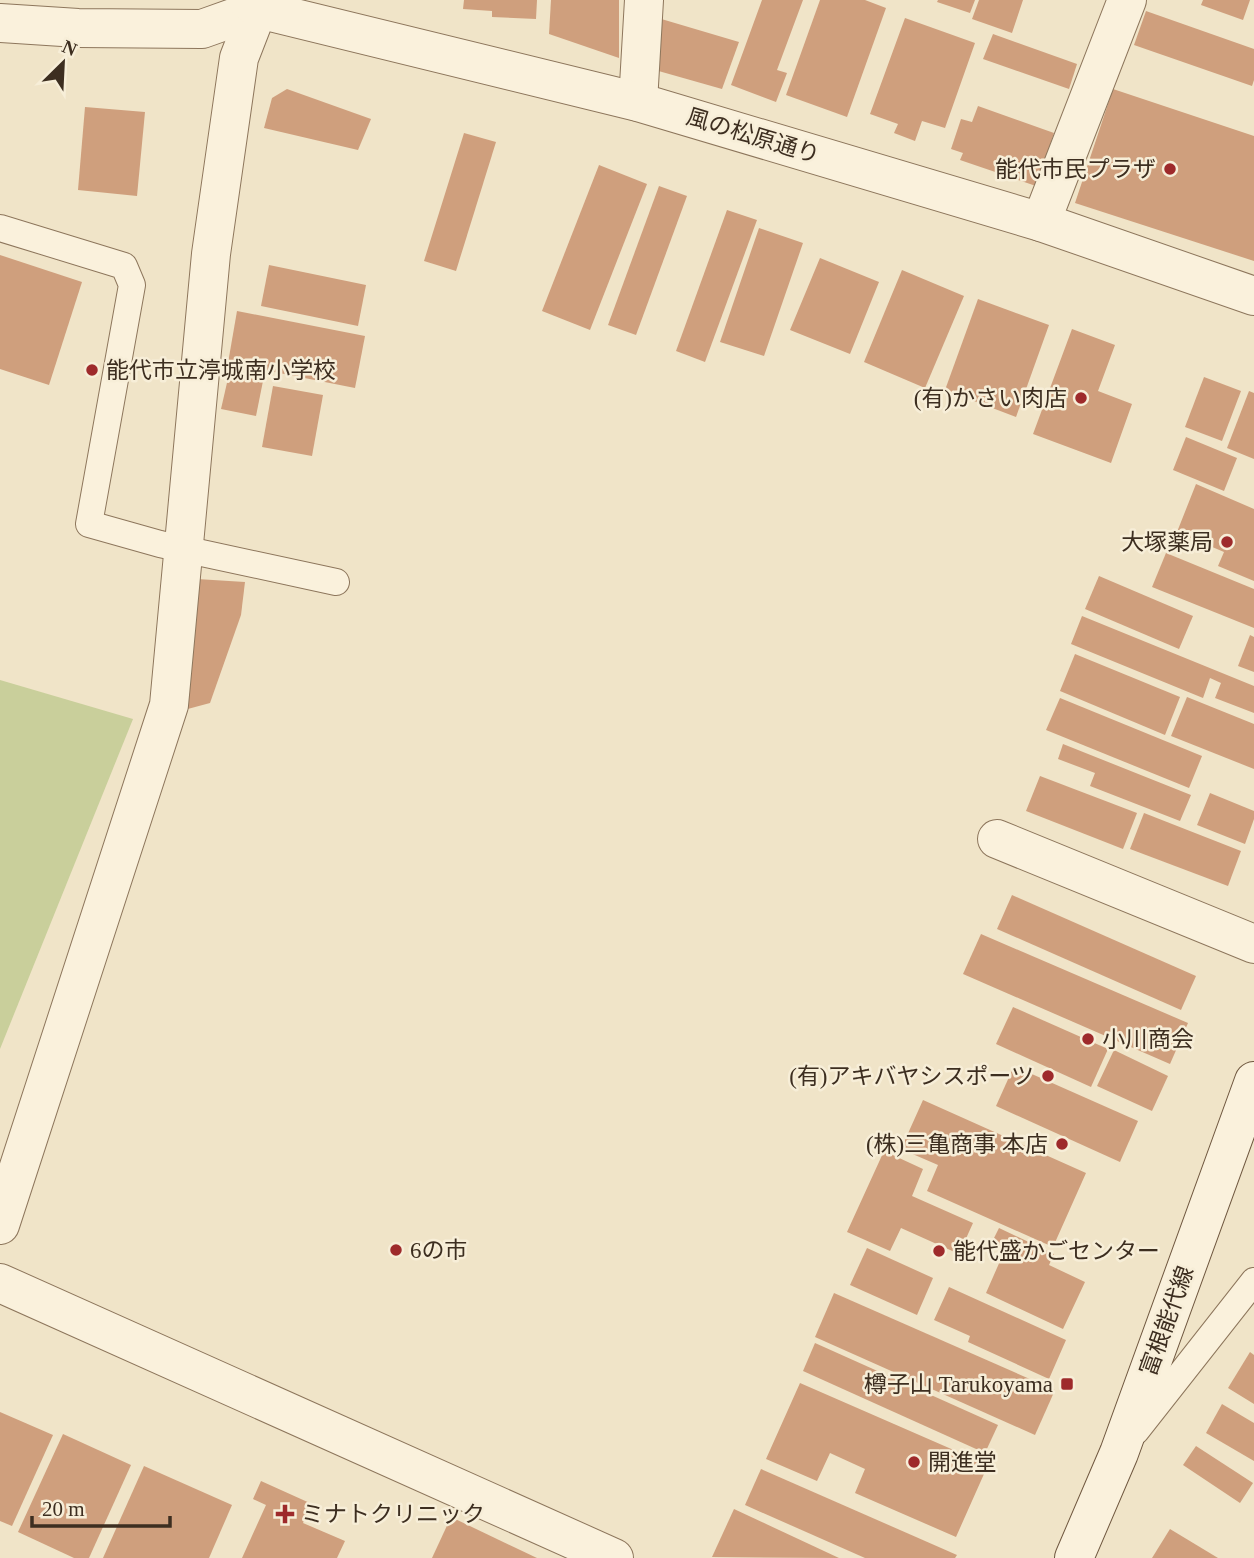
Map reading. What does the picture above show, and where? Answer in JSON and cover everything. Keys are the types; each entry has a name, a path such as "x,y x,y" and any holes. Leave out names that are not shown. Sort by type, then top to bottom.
{"street":[{"path":"638,102 644,0"},
{"path":"1041,222 1126,0"},
{"path":"0,23 78,28 202,29 254,3"},
{"path":"0,1225 169,705 211,254 239,58 254,3"},
{"name":"風の松原通り","path":"254,3 638,102 1041,222 1254,296"},
{"path":"997,839 1254,944"},
{"name":"富根能代線","path":"1074,1558 1119,1453 1254,1081"},
{"path":"0,1283 602,1556"}],"lane":[{"path":"0,228 124,266 132,285 89,524 160,544 336,582"},
{"path":"1119,1453 1254,1281"}],"green space":[{"path":"0,680 133,719 0,1049"}],"building":[{"path":"464,0 537,0 536,19 492,17 492,11 463,9"},
{"path":"551,0 619,0 619,58 549,34"},
{"path":"762,0 803,0 777,70 787,73 776,102 731,85"},
{"path":"820,0 865,0 886,8 847,117 786,95"},
{"path":"975,0 970,13 937,2"},
{"path":"979,0 1023,0 1012,33 972,19"},
{"path":"1203,0 1250,0 1243,20 1201,5"},
{"path":"1146,11 1254,49 1252,86 1134,45"},
{"path":"658,18 739,42 722,89 655,70"},
{"path":"905,18 975,43 945,128 922,121 915,141 894,133 898,124 870,114"},
{"path":"993,34 1077,64 1069,89 983,59"},
{"path":"287,89 371,119 358,150 264,128 272,98"},
{"name":"能代市民プラザ","path":"1113,89 1254,136 1254,261 1075,203"},
{"path":"978,106 1054,133 1036,186 960,160 963,153 951,149 961,119 972,122"},
{"path":"85,107 145,112 137,196 78,190"},
{"path":"464,133 496,142 456,271 424,261"},
{"path":"599,165 647,184 590,330 542,311"},
{"path":"659,186 687,196 636,335 608,325"},
{"path":"727,210 757,220 705,362 676,351"},
{"path":"759,228 803,243 764,356 720,342"},
{"path":"0,255 82,282 49,385 0,369"},
{"path":"820,258 879,282 850,354 790,330"},
{"path":"269,265 366,285 358,326 261,306"},
{"path":"902,270 964,296 925,388 864,362"},
{"path":"978,299 1049,325 1016,417 945,390"},
{"path":"237,311 365,336 355,388 228,363"},
{"name":"(有)かさい肉店","path":"1072,329 1115,345 1098,391 1132,404 1111,463 1033,434"},
{"path":"229,374 263,381 256,416 221,409"},
{"path":"1204,377 1241,391 1222,441 1185,427"},
{"path":"273,386 323,395 312,456 262,447"},
{"path":"1249,391 1254,393 1254,459 1227,448"},
{"path":"1186,437 1237,458 1224,491 1173,470"},
{"name":"大塚薬局","path":"1196,484 1254,509 1254,581 1218,566 1224,552 1177,532"},
{"path":"1166,553 1254,589 1254,628 1152,587"},
{"path":"1099,576 1193,616 1179,649 1085,609"},
{"path":"197,579 245,582 241,615 210,703 184,710"},
{"path":"1082,616 1254,686 1254,713 1215,698 1221,683 1210,678 1203,698 1071,644"},
{"path":"1250,635 1254,637 1254,672 1238,666"},
{"path":"1075,654 1180,697 1165,735 1060,691"},
{"path":"1187,697 1254,724 1254,769 1171,736"},
{"path":"1060,698 1202,756 1189,788 1046,730"},
{"path":"1063,744 1191,795 1180,821 1090,786 1095,773 1058,759"},
{"path":"1040,776 1137,813 1123,849 1026,811"},
{"path":"1210,793 1254,811 1254,819 1245,844 1197,825"},
{"path":"1144,813 1241,851 1228,886 1130,849"},
{"path":"1012,895 1196,976 1181,1010 997,929"},
{"path":"981,934 1188,1023 1170,1064 963,974"},
{"path":"1013,1007 1108,1049 1091,1087 996,1044"},
{"path":"1114,1050 1168,1076 1152,1111 1097,1086"},
{"path":"1014,1066 1138,1121 1120,1162 996,1106"},
{"path":"923,1100 1086,1173 1053,1247 927,1191 938,1165 901,1149"},
{"path":"884,1151 923,1169 912,1196 973,1223 959,1254 901,1228 890,1251 847,1232"},
{"path":"999,1228 1054,1254 1049,1265 1085,1282 1063,1329 986,1293 1004,1252 990,1246"},
{"path":"867,1248 933,1278 917,1315 850,1285"},
{"path":"949,1287 1066,1340 1049,1379 968,1342 970,1336 934,1320"},
{"path":"834,1293 1055,1390 1035,1435 815,1337"},
{"path":"815,1343 998,1425 985,1453 803,1371"},
{"path":"1250,1352 1254,1355 1254,1404 1228,1388"},
{"name":"開進堂","path":"800,1383 988,1465 956,1537 855,1493 865,1469 830,1453 817,1481 766,1459"},
{"path":"1222,1404 1254,1423 1254,1461 1206,1433"},
{"path":"0,1412 53,1435 12,1526 0,1521"},
{"path":"63,1434 131,1465 89,1558 74,1558 18,1532"},
{"path":"1196,1446 1253,1483 1240,1503 1183,1465"},
{"path":"144,1466 232,1505 209,1558 103,1558"},
{"path":"761,1469 957,1555 955,1558 865,1558 745,1505"},
{"name":"ミナトクリニック","path":"261,1481 312,1504 303,1523 345,1541 337,1558 242,1558 266,1505 253,1499"},
{"path":"734,1509 839,1558 712,1557"},
{"path":"451,1517 537,1558 432,1558"},
{"path":"1170,1529 1218,1558 1152,1558"}],"place":[{"name":"能代市民プラザ","path":"1170,169"},
{"name":"能代市立渟城南小学校","path":"92,370"},
{"name":"(有)かさい肉店","path":"1081,398"},
{"name":"大塚薬局","path":"1227,542"},
{"name":"小川商会","path":"1088,1039"},
{"name":"(有)アキバヤシスポーツ","path":"1048,1076"},
{"name":"(株)三亀商事 本店","path":"1062,1144"},
{"name":"6の市","path":"396,1250"},
{"name":"能代盛かごセンター","path":"939,1251"},
{"name":"樽子山 Tarukoyama","path":"1067,1384"},
{"name":"開進堂","path":"914,1462"},
{"name":"ミナトクリニック","path":"285,1514"}]}
